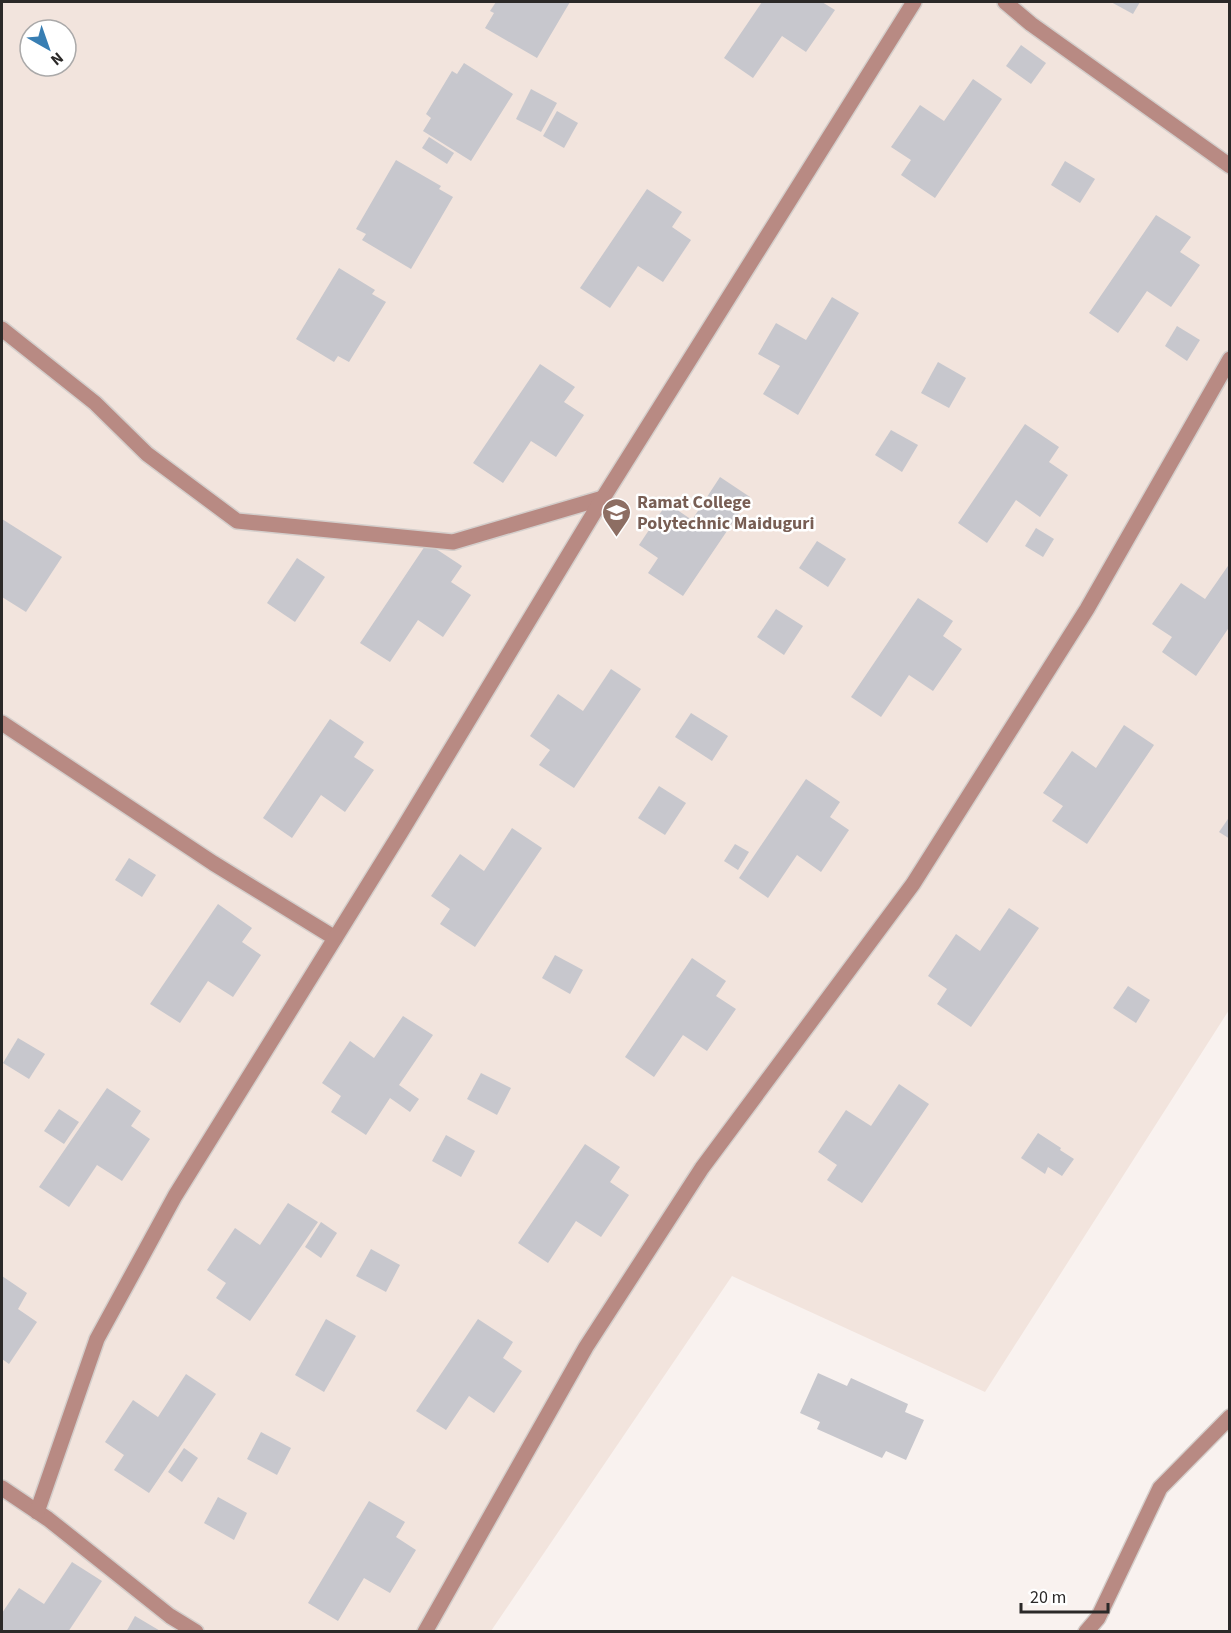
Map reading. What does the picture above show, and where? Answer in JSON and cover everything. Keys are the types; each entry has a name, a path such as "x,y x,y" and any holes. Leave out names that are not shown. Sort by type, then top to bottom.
{"street":[{"path":"37,1512 97,1339 176,1196 401,832 603,498 914,2"},
{"path":"1005,2 1031,24 1230,166"},
{"path":"2,329 95,403 147,454 237,521 453,542 603,498"},
{"path":"424,1632 586,1347 702,1168 913,884 1087,609 1230,359"},
{"path":"2,723 213,863 335,938"},
{"path":"1086,1632 1098,1618 1160,1488 1230,1417"},
{"path":"2,1488 37,1512 171,1616 196,1632"}],"shaded area":[{"name":"Ramat College Polytechnic Maiduguri","path":"2,2 1229,2 1229,1010 985,1392 732,1276 491,1631 2,1632"}],"building":[{"path":"496,2 570,2 537,58 485,28 494,13 490,11"},
{"path":"762,2 822,2 835,10 806,52 782,36 753,78 724,58"},
{"path":"1111,2 1140,2 1133,14"},
{"path":"1021,45 1046,63 1031,84 1006,66"},
{"path":"464,63 513,94 471,161 423,131 431,118 426,114 452,71 457,74"},
{"path":"973,79 1002,99 935,198 901,175 911,160 891,147 920,105 944,121"},
{"path":"531,89 557,103 541,132 516,119"},
{"path":"557,111 578,123 564,148 543,136"},
{"path":"429,137 454,153 447,164 422,148"},
{"path":"396,160 441,186 439,189 453,197 411,269 362,240 366,234 356,229"},
{"path":"1065,161 1095,179 1080,203 1051,185"},
{"path":"647,189 682,212 672,227 691,240 663,282 638,266 610,308 580,288"},
{"path":"1156,215 1191,237 1180,252 1200,265 1171,307 1147,291 1118,333 1089,313"},
{"path":"339,268 375,290 372,294 386,302 349,362 338,356 334,362 296,339"},
{"path":"832,297 859,313 798,415 763,394 780,366 758,354 776,323 806,340"},
{"path":"1177,326 1200,340 1187,361 1165,346"},
{"path":"938,362 966,378 949,408 921,393"},
{"path":"540,364 575,387 564,402 584,415 556,457 531,441 503,483 473,463"},
{"path":"1025,424 1059,447 1049,462 1068,475 1040,517 1016,500 987,543 958,523"},
{"path":"891,430 918,445 902,472 875,455"},
{"path":"720,477 750,497 683,596 648,573 658,558 639,545 667,503 692,520"},
{"path":"2,519 62,557 26,612 2,597"},
{"path":"1036,528 1054,539 1043,557 1025,546"},
{"path":"817,541 846,559 828,587 799,568"},
{"path":"427,543 462,566 451,582 471,595 443,637 418,620 390,662 360,643"},
{"path":"297,558 325,577 295,622 267,603"},
{"path":"1230,563 1230,626 1196,676 1162,652 1172,637 1152,624 1181,583 1205,599"},
{"path":"918,598 953,621 943,636 962,649 933,691 909,675 881,717 851,697"},
{"path":"776,609 803,626 784,655 757,637"},
{"path":"611,669 641,689 574,788 539,765 550,750 530,736 558,694 583,711"},
{"path":"691,713 728,736 712,761 675,737"},
{"path":"330,719 364,742 354,757 374,770 345,812 321,795 292,838 263,818"},
{"path":"1124,725 1154,745 1087,844 1052,821 1063,806 1043,793 1072,751 1096,768"},
{"path":"806,779 840,802 830,817 849,830 821,872 797,855 768,898 739,878"},
{"path":"659,786 686,803 665,835 638,818"},
{"path":"1230,816 1230,839 1219,832"},
{"path":"512,828 542,848 475,947 440,924 450,909 431,896 460,854 484,871"},
{"path":"735,844 749,852 738,870 724,861"},
{"path":"129,858 156,875 142,897 115,880"},
{"path":"218,904 252,928 242,942 261,955 233,997 208,981 180,1023 150,1004"},
{"path":"1009,908 1039,928 971,1027 937,1004 947,989 928,976 956,934 980,951"},
{"path":"555,955 583,970 570,994 542,978"},
{"path":"692,958 726,981 716,996 736,1009 707,1051 683,1035 654,1077 625,1057"},
{"path":"1128,986 1150,1000 1136,1023 1113,1008"},
{"path":"403,1016 433,1035 399,1085 419,1099 410,1112 390,1098 366,1135 331,1112 341,1096 322,1083 350,1041 374,1058"},
{"path":"18,1038 45,1054 29,1079 3,1063"},
{"path":"481,1073 511,1088 497,1115 467,1099"},
{"path":"899,1084 929,1104 862,1203 827,1180 837,1165 818,1152 846,1110 871,1126"},
{"path":"107,1088 141,1111 131,1126 150,1139 122,1181 97,1165 69,1207 39,1187"},
{"path":"59,1109 79,1122 64,1144 44,1131"},
{"path":"1038,1133 1074,1159 1062,1176 1048,1167 1045,1174 1021,1158"},
{"path":"446,1135 475,1151 461,1177 432,1161"},
{"path":"585,1144 620,1167 610,1182 629,1195 601,1237 576,1221 548,1263 518,1243"},
{"path":"288,1203 318,1222 250,1321 216,1298 226,1283 207,1270 235,1228 260,1245"},
{"path":"321,1222 337,1233 321,1258 305,1247"},
{"path":"371,1249 400,1265 386,1292 356,1276"},
{"path":"2,1276 27,1293 18,1309 37,1322 9,1364 2,1359"},
{"path":"326,1319 356,1336 324,1392 295,1375"},
{"path":"478,1319 513,1342 503,1358 522,1371 494,1413 469,1396 446,1430 416,1411"},
{"path":"818,1373 847,1386 851,1378 908,1404 905,1412 924,1420 906,1460 886,1451 882,1458 817,1429 820,1422 800,1413"},
{"path":"186,1374 216,1394 149,1493 114,1470 124,1455 105,1442 133,1400 158,1417"},
{"path":"261,1432 291,1448 277,1475 247,1459"},
{"path":"184,1448 198,1458 182,1482 168,1472"},
{"path":"218,1497 247,1513 234,1540 204,1523"},
{"path":"369,1501 405,1522 396,1537 416,1550 390,1593 364,1578 338,1621 308,1603"},
{"path":"72,1562 102,1581 68,1632 2,1632 2,1613 19,1588 44,1604"},
{"path":"135,1616 162,1632 126,1632"}],"place":[{"name":"Ramat College Polytechnic Maiduguri","path":"616,538"}]}
